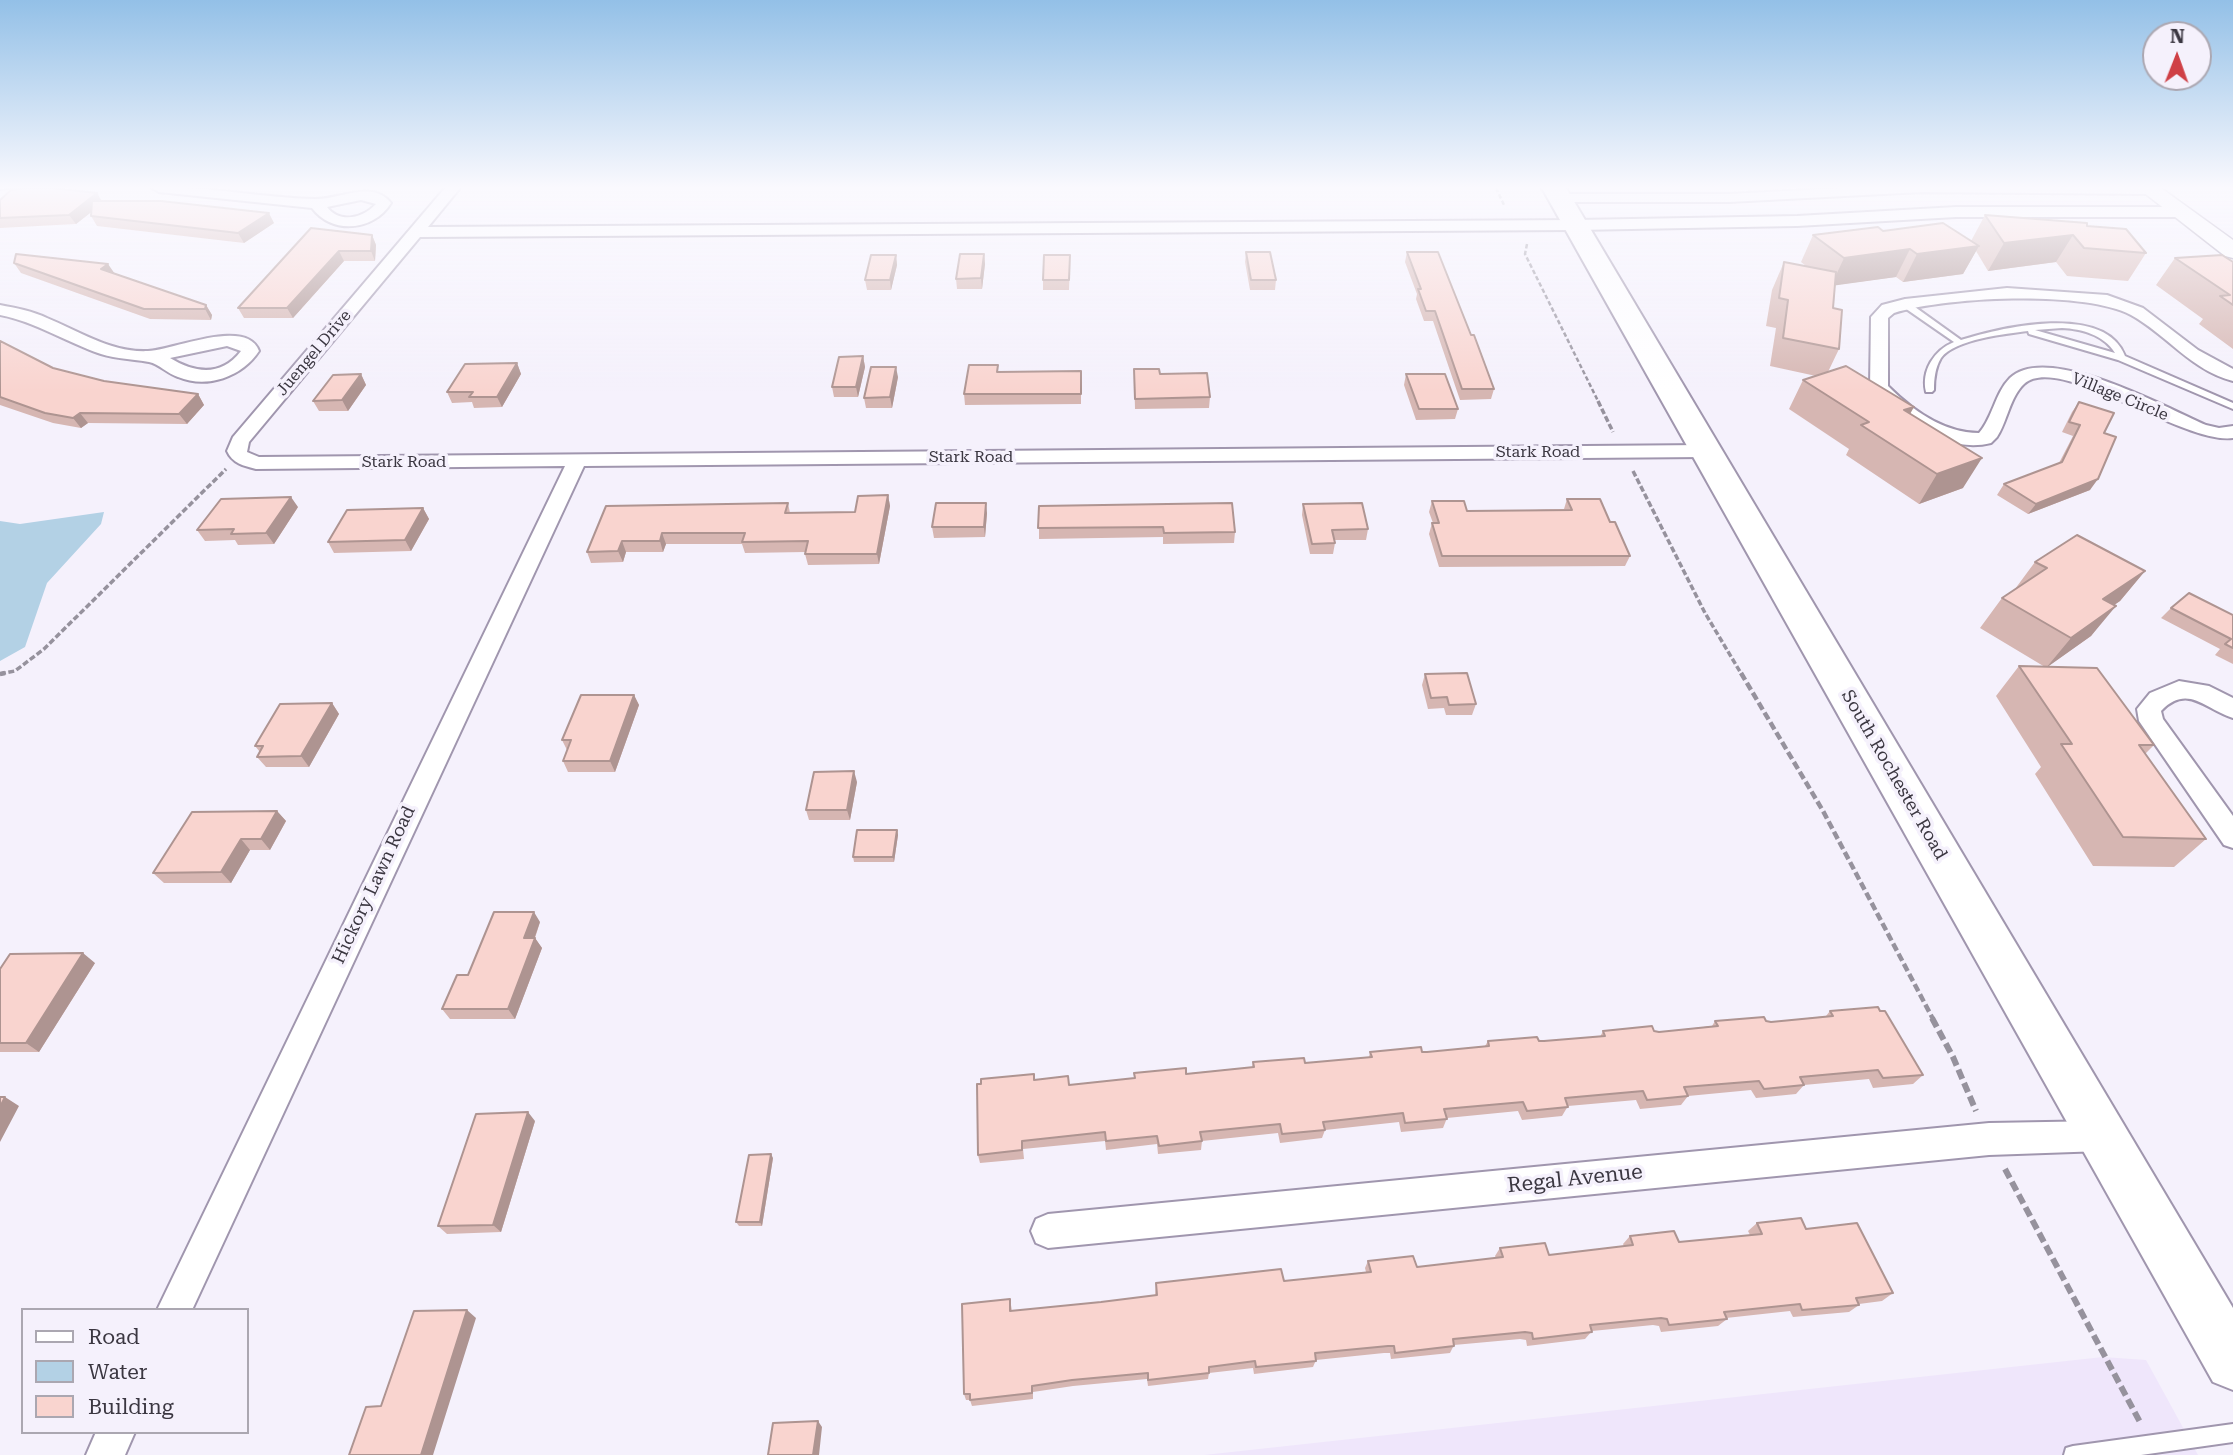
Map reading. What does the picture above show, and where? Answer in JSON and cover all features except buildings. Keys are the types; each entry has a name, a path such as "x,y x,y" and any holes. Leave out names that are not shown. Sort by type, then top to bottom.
{"main road":[{"name":"South Rochester Road","path":"1594,256 2233,1362"}],"street":[{"name":"Juengel Drive","path":"239,456 237,451 240,441 396,256"},
{"path":"1905,304 2019,292 2101,299 2137,312 2192,354 2233,376"},
{"name":"Village Circle","path":"1905,304 1888,309 1880,317 1879,387 1898,406 1959,439 1984,439 1990,433 2018,380 2028,373 2041,371 2074,376 2199,429 2219,433 2233,432"},
{"path":"0,310 35,317 90,344 116,353 155,358"},
{"name":"Stark Road","path":"239,456 256,463 1705,451"},
{"name":"Hickory Lawn Road","path":"175,1308 577,461"},
{"path":"2233,709 2200,691 2183,689 2163,695 2149,709 2151,721 2233,837"},
{"name":"Regal Avenue","path":"1048,1231 1989,1139 2102,1136"},
{"path":"105,1455 115,1434"}],"lane":[{"path":"1905,304 1958,341"},
{"path":"1929,390 1934,363 1942,351 1958,341 2062,326 2085,329 2114,345 2121,358"},
{"path":"2028,331 2121,358 2233,406"},
{"path":"2073,1455 2233,1433"}],"path":[{"path":"1526,256 1705,613 1830,823 1953,1057 1989,1139 2153,1445"},
{"path":"0,674 15,671 44,649 239,456"}],"shaded area":[{"path":"2103,1357 2146,1360 2198,1455 1204,1455"}],"water":[{"path":"104,512 101,524 47,583 25,647 0,661 0,521 20,524"}]}
